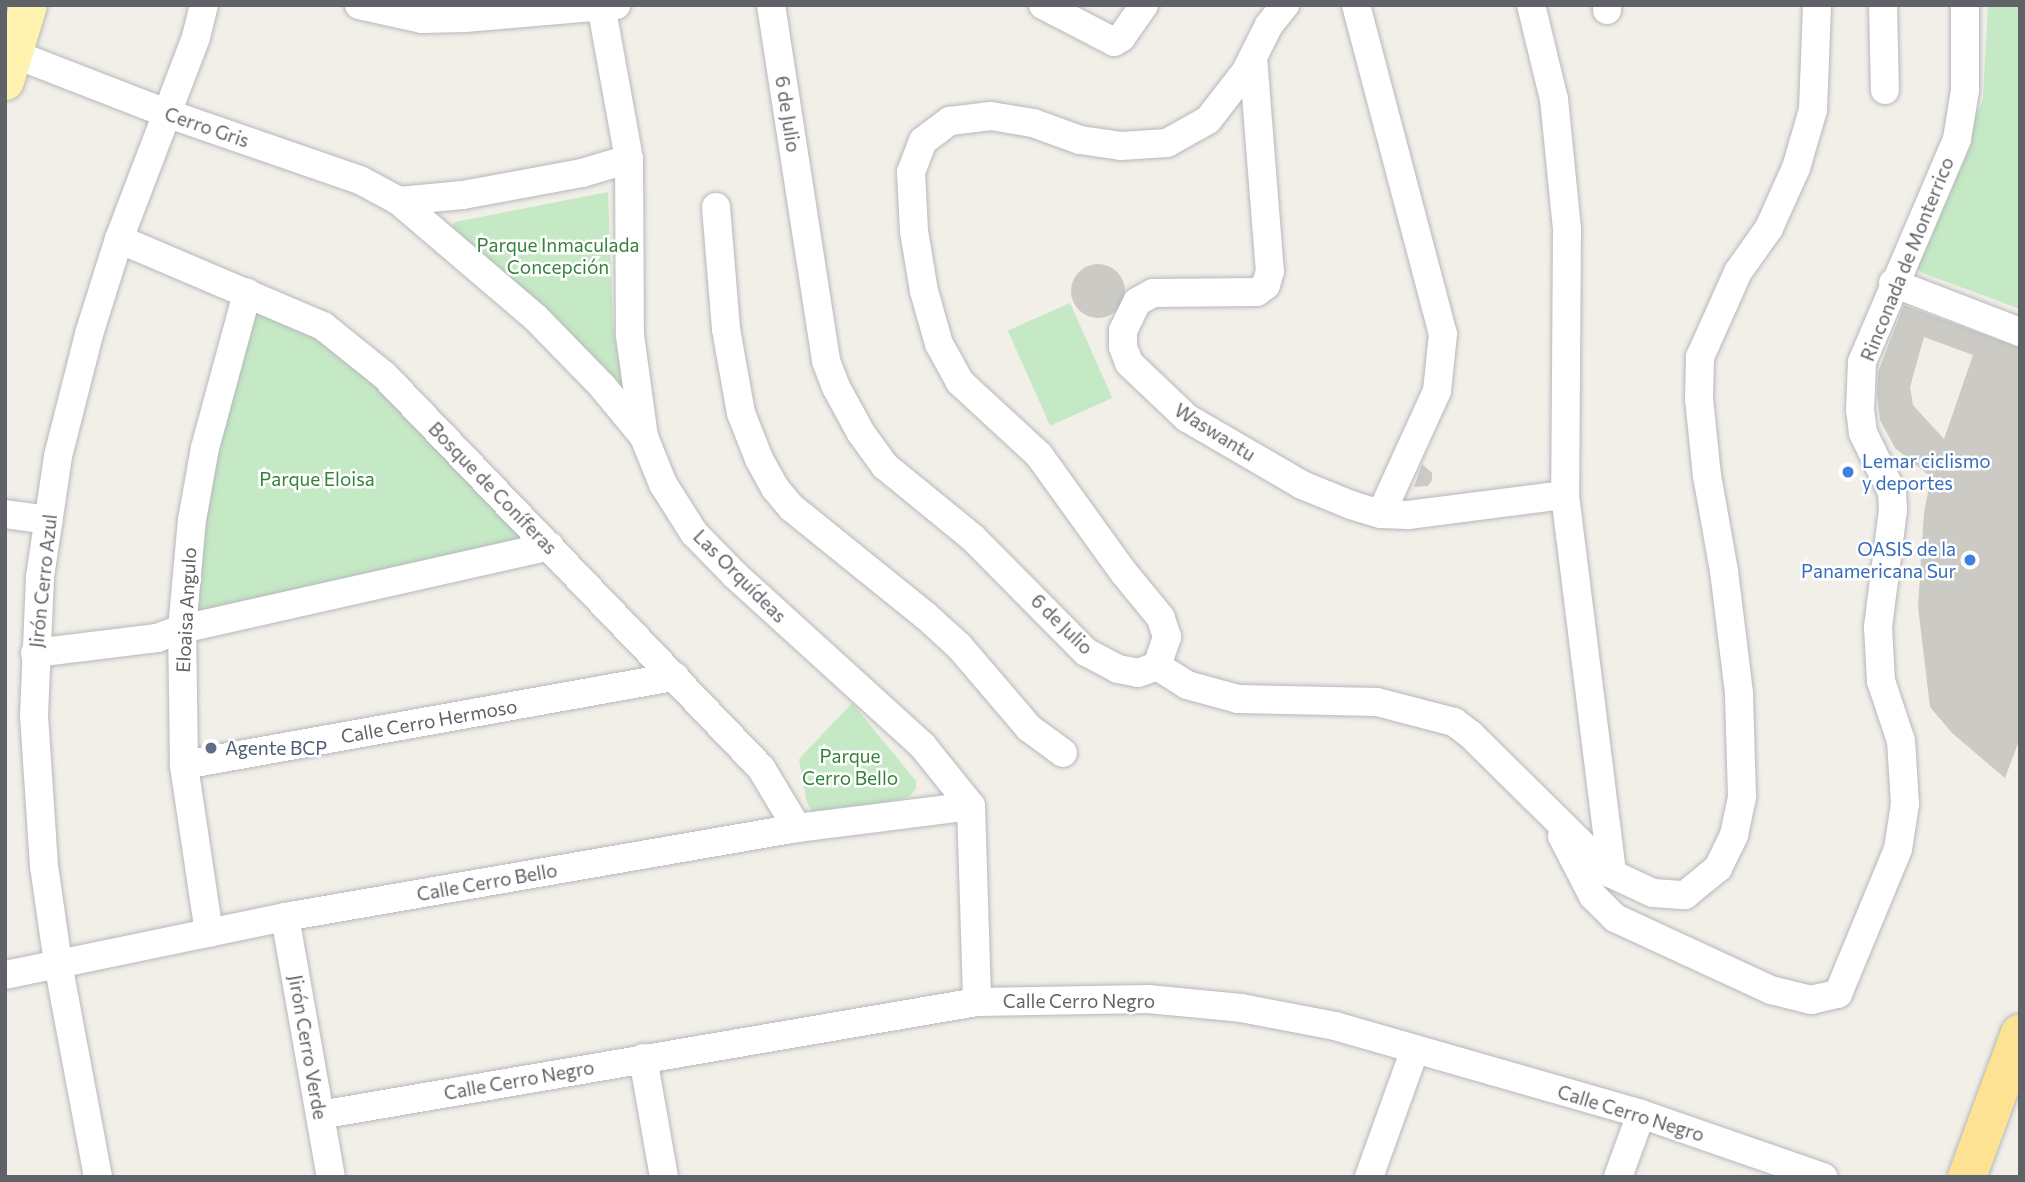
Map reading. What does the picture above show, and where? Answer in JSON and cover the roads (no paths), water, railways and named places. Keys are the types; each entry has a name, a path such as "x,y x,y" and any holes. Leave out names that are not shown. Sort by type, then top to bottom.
{"highway":[{"path":"1967,1177 2020,1033"}],"main road":[{"path":"10,67 28,5"}],"street":[{"name":"Jirón Cerro Azul","path":"98,1177 58,963 38,796 35,653 40,577 73,392 119,239 196,37 204,5"},
{"path":"359,5 465,18 606,6"},
{"name":"6 de Julio","path":"771,5 826,361 836,387 861,433 885,466 973,538 1086,652 1118,669 1138,673 1157,667"},
{"path":"1042,5 1114,42 1121,38 1144,5"},
{"path":"1285,5 1269,25 1254,57 1208,120 1167,143 1121,146 1080,140 1032,123 991,116 950,121 923,141 911,172 914,231 924,292 939,344 960,382 1039,455 1124,573 1161,618 1167,637 1157,667 1187,685 1238,699 1377,702 1454,722 1470,734 1612,874 1653,893 1685,895 1718,868 1734,835 1742,796 1739,693 1724,571 1707,476 1699,399 1700,357 1738,272 1769,228 1796,168 1813,110 1817,5"},
{"path":"1356,5 1443,334 1437,391 1381,514"},
{"path":"1531,5 1554,99 1567,229 1565,495 1612,874"},
{"path":"1883,5 1885,90"},
{"name":"Rinconada de Monterrico","path":"1552,816 1593,896 1615,918 1771,990 1811,1000 1838,994 1898,849 1905,804 1901,741 1881,681 1878,627 1893,510 1892,492 1863,433 1860,410 1862,362 1957,139 1965,90 1965,5"},
{"name":"Las Orquídeas","path":"606,6 629,159 629,335 644,437 663,484 694,533 735,575 922,745 971,806"},
{"name":"Waswantu","path":"1254,57 1270,271 1266,285 1257,292 1153,293 1137,302 1123,331 1123,347 1129,363 1187,418 1303,485 1381,514 1408,515 1565,495"},
{"name":"Cerro Gris","path":"10,67 166,113 360,180 399,201 536,318 603,387 644,437"},
{"path":"399,201 463,195 582,173 629,159"},
{"path":"716,207 726,329 741,413 758,459 775,488 792,508 926,616 959,646 1029,729 1063,753"},
{"name":"Bosque de Coníferas","path":"119,239 323,326 384,375 761,768 797,828"},
{"path":"1894,284 2020,332"},
{"name":"Eloaisa Angulo","path":"209,933 184,765 182,629 192,520 205,448 247,293"},
{"path":"5,514 49,520"},
{"path":"35,653 157,638 182,629 550,546"},
{"name":"Calle Cerro Hermoso","path":"184,765 675,677"},
{"path":"971,806 978,1002"},
{"name":"Calle Cerro Bello","path":"5,975 285,917 797,828 971,806"},
{"name":"Jirón Cerro Verde","path":"285,917 331,1177"},
{"name":"Calle Cerro Negro","path":"320,1115 978,1002 1149,999 1241,1008 1335,1026 1641,1114 1823,1177"},
{"path":"1369,1177 1415,1049"},
{"path":"643,1058 664,1177"},
{"path":"1618,1177 1641,1114"}],"place":[{"name":"Lemar ciclismo y deportes","path":"1848,472"},
{"name":"OASIS de la Panamericana Sur","path":"1970,560"},
{"name":"Agente BCP","path":"211,748"}],"park label":[{"name":"Parque Inmaculada Concepción","path":"558,256"},
{"name":"Parque Eloisa","path":"317,479"},
{"name":"Parque Cerro Bello","path":"850,767"}]}
